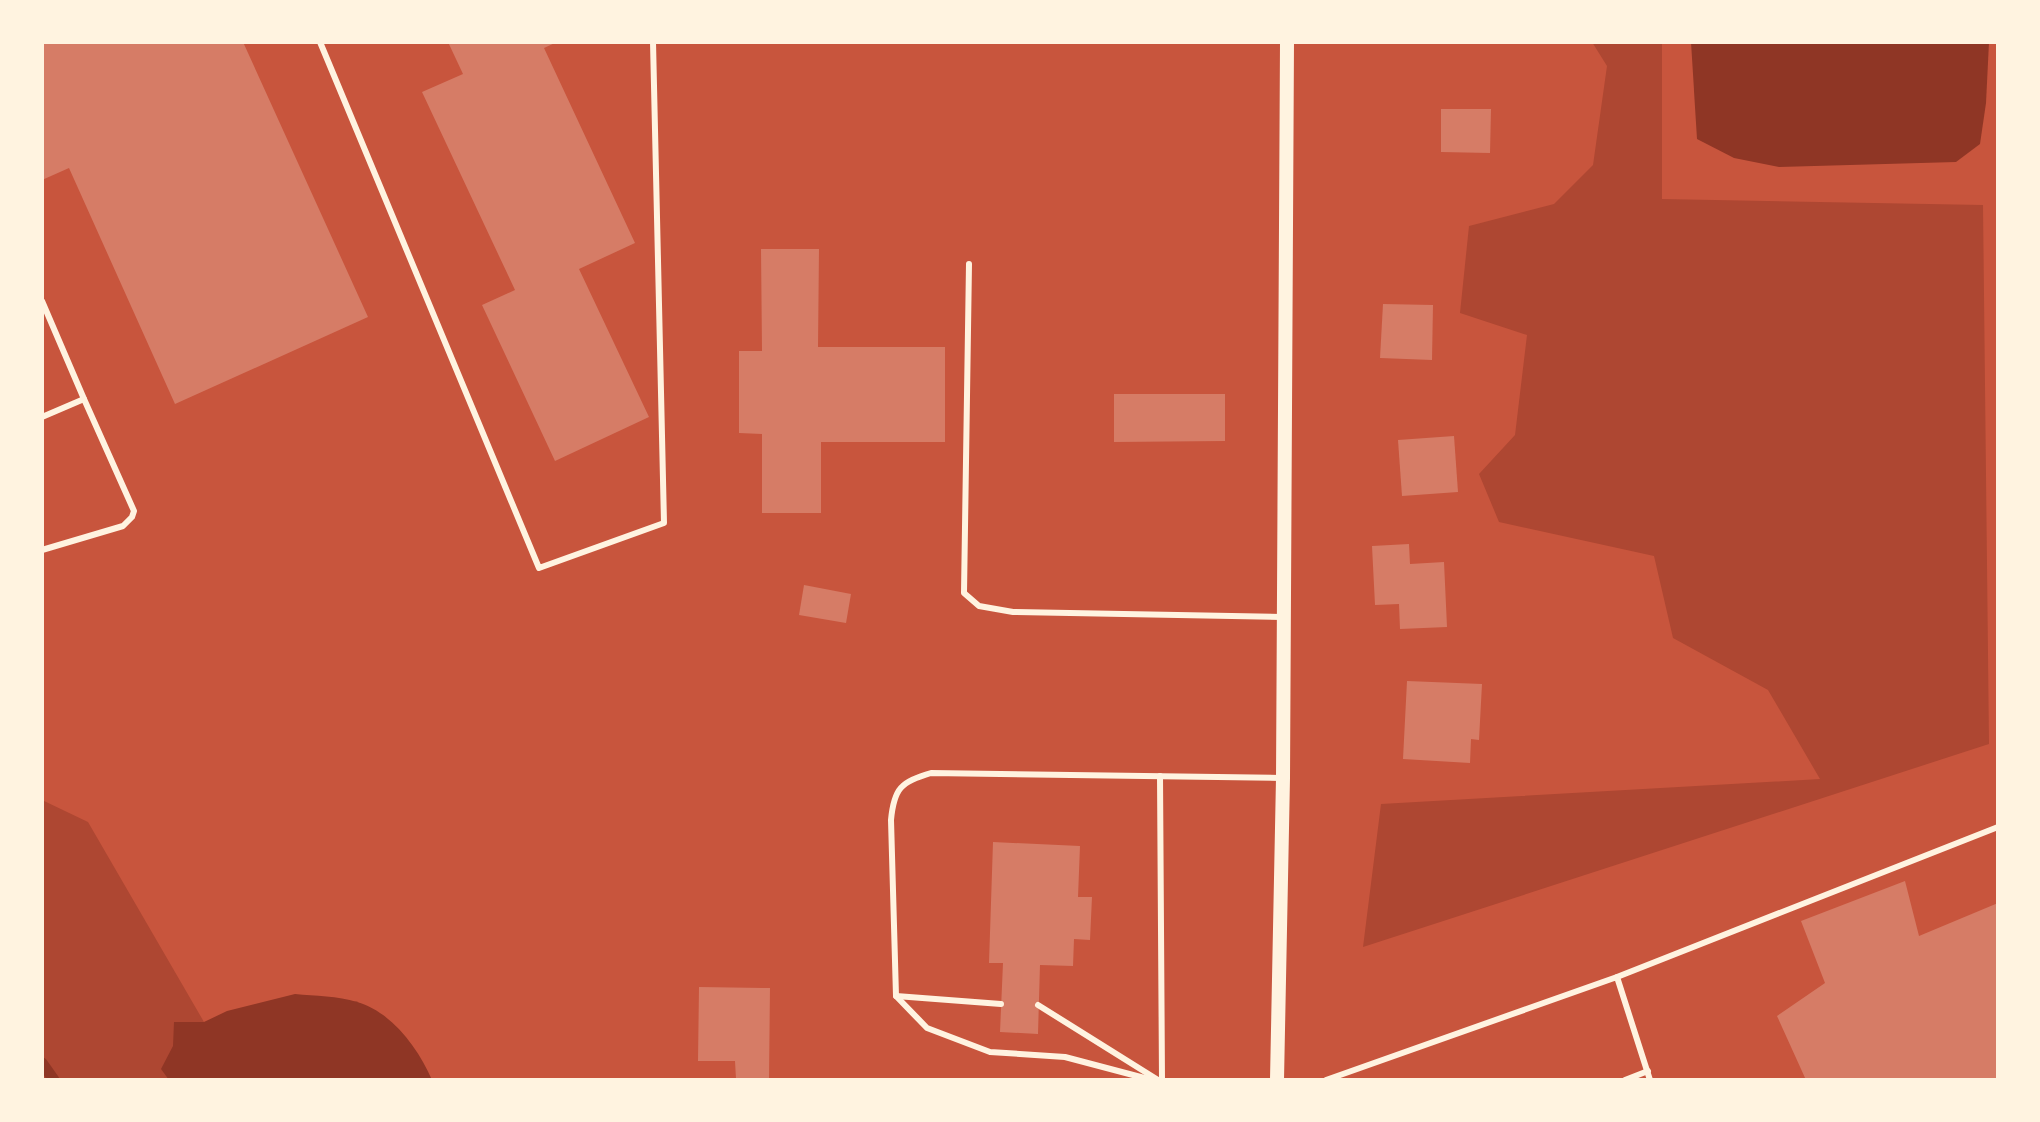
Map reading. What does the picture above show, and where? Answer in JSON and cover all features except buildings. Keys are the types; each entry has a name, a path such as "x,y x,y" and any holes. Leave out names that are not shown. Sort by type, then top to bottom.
{"street":[{"path":"1277,1080 1283,778 1287,42"}],"lane":[{"path":"320,42 539,568 664,523 653,42"},
{"path":"969,264 964,593 979,606 1013,612 1284,617"},
{"path":"42,301 134,511 123,526 42,550"},
{"path":"42,417 84,399"},
{"path":"1157,1080 1065,1057 990,1052 927,1028 896,996 893,800 906,781 931,773 1283,778"},
{"path":"1157,1080 1160,776"},
{"path":"1326,1080 1617,977 1998,827"},
{"path":"1617,977 1650,1080"},
{"path":"896,996 1001,1004"},
{"path":"1038,1005 1157,1080"},
{"path":"1625,1080 1648,1071"}],"shaded area":[{"path":"1592,42 1662,42 1662,199 1983,205 1989,744 1363,947 1381,804 1820,779 1768,690 1673,638 1654,556 1499,522 1479,474 1515,435 1527,335 1460,313 1469,226 1554,204 1593,165 1607,66"},
{"path":"1691,42 1989,42 1980,144 1956,162 1779,167 1734,158 1697,139"},
{"path":"42,800 88,822 204,1022 357,1001 430,1080 42,1080"},
{"path":"295,994 350,1000 382,1014 411,1044 432,1080 169,1080 161,1069 173,1046 174,1022 204,1022 227,1011"}],"waterway":[{"path":"42,1063 54,1080"}]}
